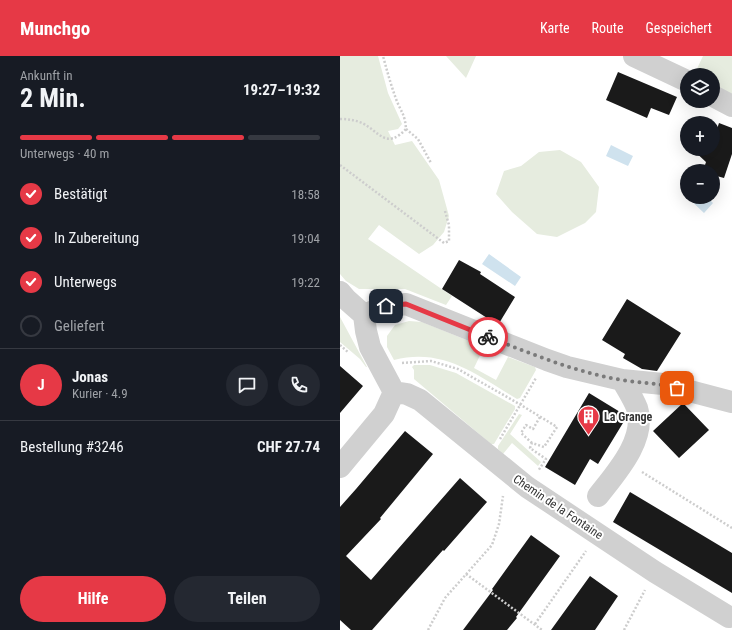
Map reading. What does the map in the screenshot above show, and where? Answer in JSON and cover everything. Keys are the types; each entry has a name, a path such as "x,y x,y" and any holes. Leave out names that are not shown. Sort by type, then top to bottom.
{"street":[{"path":"634,56 680,78"},
{"path":"720,100 732,106"},
{"path":"340,292 364,315 370,347 394,392 384,414 340,467"},
{"path":"364,315 386,306 406,304 567,367 622,380 663,384 732,402"},
{"path":"598,496 630,453 639,430 637,408 622,380"},
{"name":"Chemin de la Fontaine","path":"394,392 407,394 420,400 527,487 655,572 729,617"}],"path":[{"path":"340,119 350,119 363,124 382,137 391,139 399,137 406,129 406,118 398,103 382,56"},
{"path":"406,129 418,139 431,163"},
{"path":"340,165 444,243 449,241 449,225 445,211"},
{"path":"490,456 547,360"},
{"path":"383,370 404,362 431,361 458,369 521,405 557,427 544,447 532,443 521,433 526,425 533,429 540,417"},
{"path":"532,443 530,448 543,457"},
{"path":"624,461 732,528"},
{"path":"428,630 445,598 492,545 500,524 506,471"},
{"path":"535,624 598,535"},
{"path":"624,630 655,572"},
{"path":"466,574 542,630"}],"shaded area":[{"path":"340,56 378,56 388,93 402,124 398,129 388,131 395,145 412,141 439,180 449,216 444,232 433,245 419,254 379,225 368,239 452,296 446,305 405,289 359,289 346,281 340,274"},
{"path":"446,56 476,56 466,78"},
{"path":"703,56 732,56 732,96 720,90 720,68 697,68"},
{"path":"560,150 581,162 599,187 596,212 585,223 557,237 537,234 512,212 496,194 504,171 521,166 539,152"},
{"path":"340,317 367,367 340,342"},
{"path":"409,321 422,322 484,347 474,368 496,380 508,357 535,367 536,370 520,398 517,399 488,381 444,360 428,357 412,357 394,360 387,347 387,336 395,325"},
{"path":"414,365 430,365 456,373 515,406 515,409 494,444 491,444 414,379 414,370 412,367"},
{"path":"519,414 522,415 510,434 541,462 538,466 512,443 503,454 498,449 498,446"}],"water":[{"path":"611,145 633,156 628,166 606,156"},
{"path":"694,204 712,204 704,213"},
{"path":"489,254 521,277 515,286 482,264"}],"building":[{"path":"618,72 677,97 669,115 651,108 647,118 606,100"},
{"path":"720,123 732,128 732,154 724,178 720,177 720,164 705,164 706,162 700,156 720,156"},
{"path":"459,260 481,272 480,274 515,297 498,325 442,289"},
{"path":"627,299 681,333 657,371 642,369 623,358 625,354 602,340"},
{"path":"340,366 363,386 340,413"},
{"name":"La Grange","path":"589,393 625,415 626,418 598,464 590,459 575,485 545,467"},
{"path":"683,403 709,430 679,458 653,431"},
{"path":"405,431 433,454 380,518 381,519 346,556 371,580 460,478 487,502 372,630 351,630 340,620 340,507"},
{"path":"630,492 732,553 732,593 613,522"},
{"path":"531,535 560,556 516,617 517,618 507,630 463,630 493,590 492,589"},
{"path":"590,576 618,596 595,630 551,630"}],"way so far":[{"path":"488,337 567,367 622,380 663,384 677,388"}],"place":[{"name":"La Grange","path":"588,436"}],"route":[{"path":"386,306 406,304 488,337"}]}
